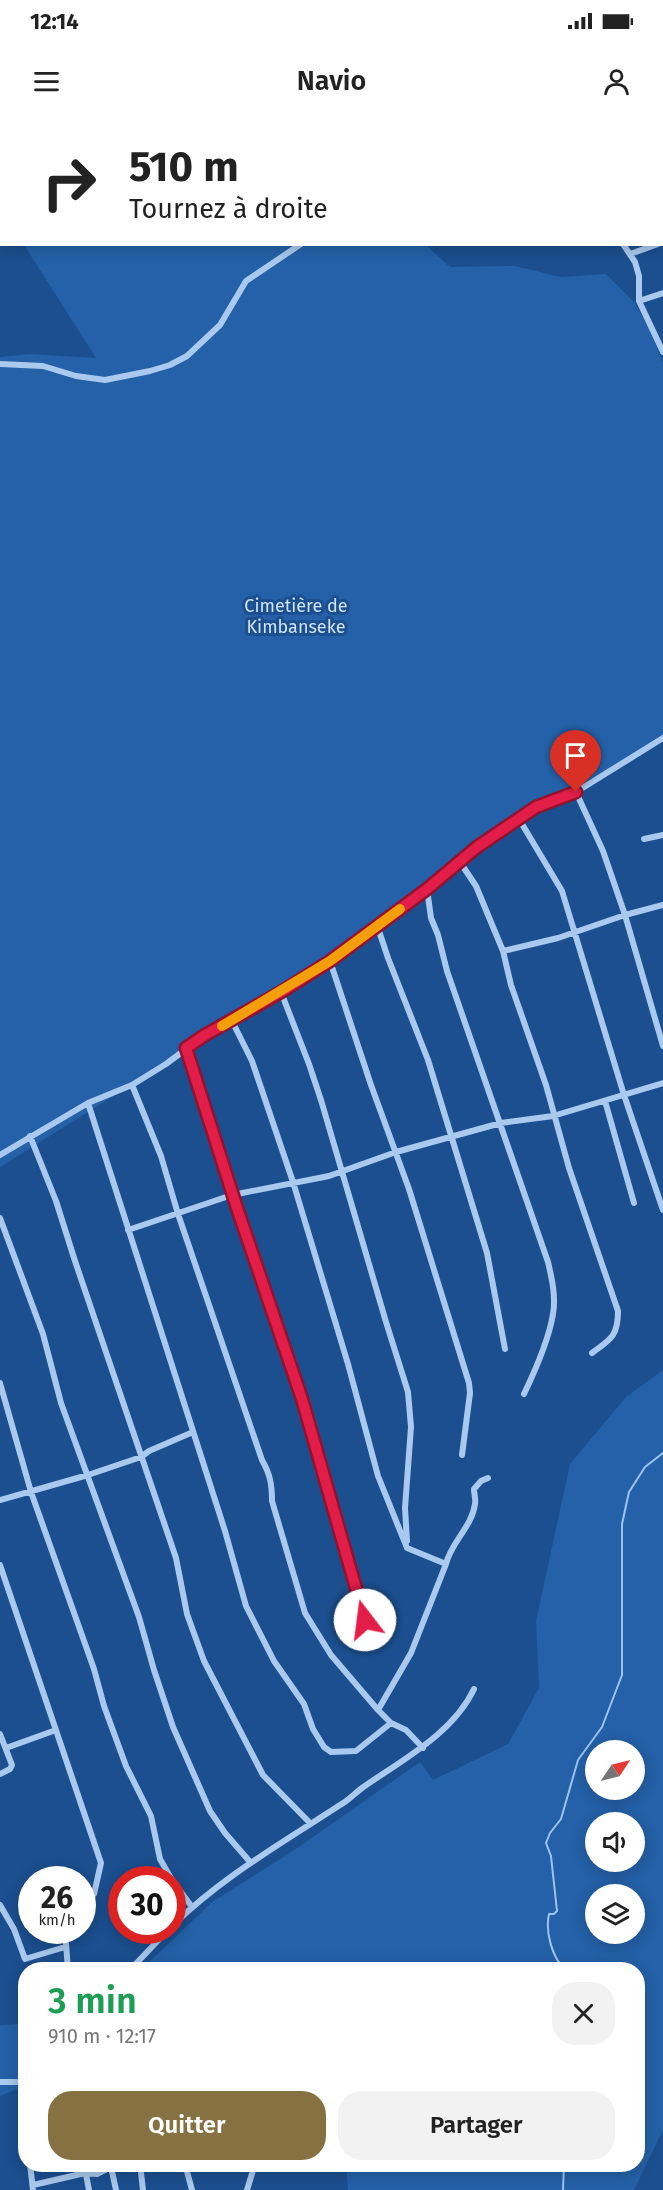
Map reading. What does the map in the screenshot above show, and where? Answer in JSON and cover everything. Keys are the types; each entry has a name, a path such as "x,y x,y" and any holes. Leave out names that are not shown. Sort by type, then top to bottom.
{"street":[{"path":"0,364 43,366 76,376 105,380 170,365 187,356 220,325 246,281 298,246"},
{"path":"624,246 635,262 639,276 639,301 663,352"},
{"path":"630,254 655,246"},
{"path":"639,301 663,293"},
{"path":"0,1155 88,1103 132,1084 166,1064 205,1035 281,992 330,961 427,889 477,847 536,807 576,792 663,738"},
{"path":"576,792 603,851 625,915 663,1046"},
{"path":"519,819 562,891 624,1095 663,1210"},
{"path":"644,839 663,835"},
{"path":"460,862 476,886 502,951 511,985 546,1085 553,1116 592,1239 618,1311 618,1326 613,1338 592,1353"},
{"path":"427,889 431,918 447,971 548,1262 553,1285 553,1313 535,1370 524,1394"},
{"path":"502,951 575,933 663,904"},
{"path":"377,925 428,1060 487,1253 505,1349"},
{"path":"330,961 409,1189 470,1383 462,1455"},
{"path":"281,992 309,1064 408,1392 411,1427 405,1508 407,1548"},
{"path":"232,1021 252,1061 293,1182 348,1364 378,1476 407,1548 446,1564"},
{"path":"186,1048 232,1195 304,1409 365,1620"},
{"path":"128,1230 232,1195 342,1172 396,1152 501,1123 553,1116 663,1083"},
{"path":"132,1084 161,1156 178,1214 262,1460 269,1473 272,1483 272,1501 305,1613 331,1655 378,1710 391,1723 406,1730 423,1748"},
{"path":"605,1101 634,1203"},
{"path":"88,1103 246,1606 274,1661 304,1704 312,1729 330,1752 356,1751 391,1723"},
{"path":"30,1136 56,1201 176,1558 187,1614 204,1661 263,1775 310,1823"},
{"path":"0,1218 43,1334 61,1403 139,1617 173,1727 210,1810 225,1833 250,1863"},
{"path":"0,1383 31,1492 126,1766 151,1816 160,1859 164,1866"},
{"path":"0,1500 141,1457 149,1451 193,1432"},
{"path":"378,1710 411,1653 446,1564 448,1552 466,1526 475,1504 474,1489 481,1481 488,1479"},
{"path":"0,1565 101,1863 96,1885"},
{"path":"186,1913 209,1892 250,1863 423,1748 465,1704 474,1689"},
{"path":"6,1748 56,1730"},
{"path":"0,1734 12,1766 0,1774"},
{"path":"186,1899 192,1907"},
{"path":"0,1905 14,1929 25,1959 65,1947 68,1962"},
{"path":"138,1962 155,1944"},
{"path":"0,2082 18,2082"},
{"path":"31,2172 33,2188 85,2173 101,2172"},
{"path":"112,2172 116,2190"},
{"path":"141,2172 143,2190"},
{"path":"187,2172 192,2190"},
{"path":"247,2190 253,2172"},
{"path":"85,2173 88,2190"}],"green space":[{"name":"Cimetière de Kimbanseke","path":"25,246 427,246 450,267 515,266 561,277 606,274 634,302 649,328 663,363 663,738 576,792 536,807 477,847 330,961 0,1167 0,357 29,354 96,358"},
{"path":"663,1370 663,2130 645,2167 645,1962 149,1962 168,1944 186,1944 186,1927 212,1902 293,1851 420,1762 433,1780 508,1744 539,1688 536,1621 570,1464 626,1397"},
{"path":"18,2024 18,2089 0,2096 0,2025"},
{"path":"347,2172 643,2172 634,2190 348,2190"}],"waterway":[{"path":"558,1962 548,1929 549,1914 557,1911 551,1856 546,1843 550,1833 561,1819 578,1760 602,1727 622,1675 622,1524 629,1492 645,1467 663,1453"},
{"path":"563,2190 564,2172"}],"slow traffic":[{"path":"222,1026 330,961 400,909"}],"route":[{"path":"365,1620 302,1399 186,1048 330,961 427,889 477,847 536,807 576,792"}]}
